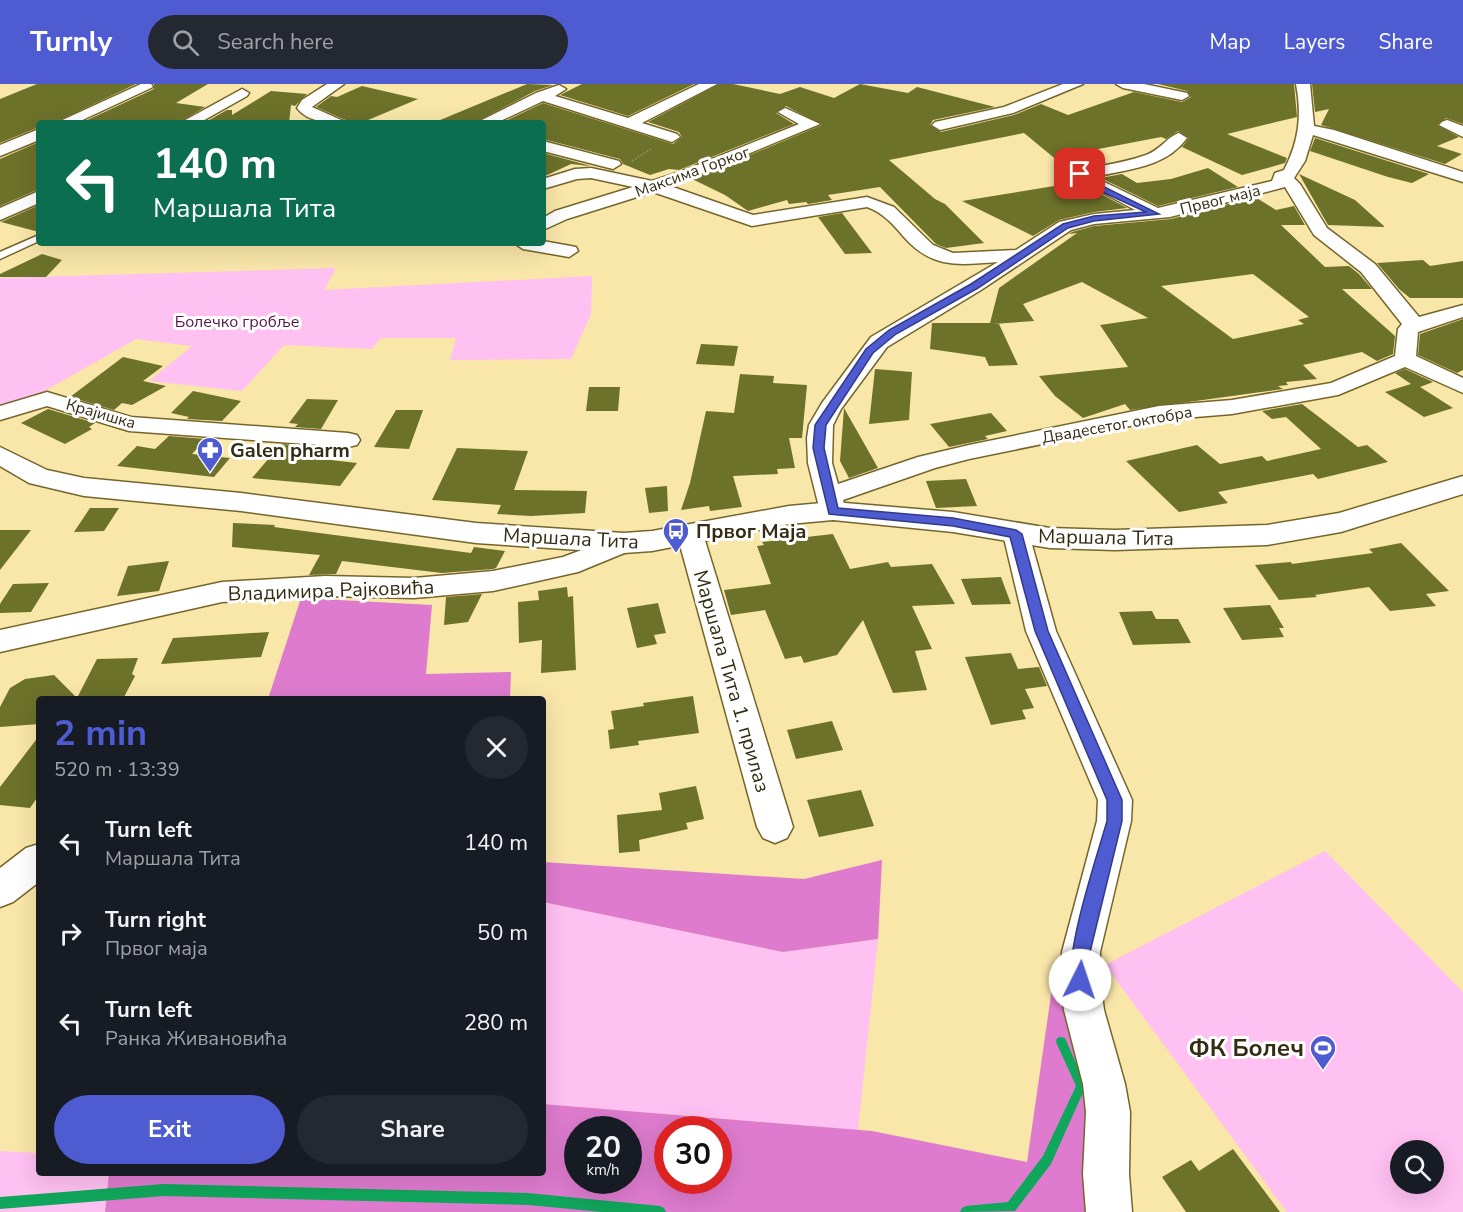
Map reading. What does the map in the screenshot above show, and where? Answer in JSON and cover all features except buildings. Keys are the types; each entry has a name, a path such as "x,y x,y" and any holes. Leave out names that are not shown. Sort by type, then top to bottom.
{"street":[{"path":"331,120 312,114 304,108 316,96 337,84"},
{"path":"490,120 570,84"},
{"path":"630,123 710,84"},
{"path":"940,125 1008,110 1076,84"},
{"path":"1124,84 1182,96"},
{"name":"Првог маја","path":"831,503 819,456 821,425 870,351 892,332 975,286 1065,226 1077,222 1155,214 1279,184 1281,177 1291,173 1307,129 1309,114 1303,84"},
{"path":"71,120 146,87"},
{"path":"193,120 242,93"},
{"path":"542,96 672,137"},
{"name":"Максима Горког","path":"546,223 561,215 655,187 812,124 785,112"},
{"path":"1447,125 1463,132"},
{"path":"1307,129 1329,133 1463,177"},
{"path":"0,152 36,135"},
{"path":"1155,214 1078,175 1149,160 1168,151 1179,138"},
{"path":"546,147 624,166"},
{"path":"546,183 585,173 655,187 752,221 852,203 874,203 898,217 927,248 939,256 1020,256"},
{"path":"1281,177 1292,184 1320,231 1368,268 1414,325"},
{"path":"0,215 36,197"},
{"path":"540,246 569,251"},
{"path":"1463,311 1414,325 1406,334 1405,359 1463,386"},
{"name":"Двадесетог октобра","path":"831,503 852,490 927,462 1159,413 1232,407 1338,388 1405,359"},
{"name":"Крајишка","path":"0,413 47,399 129,424 348,440"},
{"name":"Маршала Тита","path":"0,455 39,477 84,487 241,502 476,533 624,543 690,534 789,515 831,503 1016,534 1115,540 1267,535 1341,522 1463,485"},
{"name":"Маршала Тита 1. прилаз","path":"690,534 775,827"},
{"path":"1016,534 1041,631 1115,800 1114,821 1081,952 1080,980 1084,1010 1104,1084 1108,1112 1106,1174 1109,1212"},
{"name":"Владимира Рајковића","path":"0,641 222,592 325,586 414,588 493,581 568,565 624,543"},
{"path":"0,890 36,862"}],"lane":[{"path":"0,256 36,239"}],"path":[{"path":"624,166 672,137"}],"green space":[{"name":"Болечко гробље","path":"336,268 324,290 592,276 591,314 571,359 450,360 456,338 381,338 372,349 284,345 242,391 149,381 192,346 136,339 41,393 0,409 0,278"},
{"name":"ФК Болеч","path":"1325,851 1463,992 1463,1212 1287,1212 1105,965"},
{"path":"546,903 783,952 878,939 858,1130 732,1120 732,1116 688,1116 546,1104"},
{"path":"0,1151 36,1153 36,1176 109,1176 105,1212 0,1212"}],"shaded area":[{"path":"301,598 432,605 426,674 511,672 510,696 269,696"},
{"path":"882,860 878,939 783,952 546,903 546,862 804,879"},
{"path":"1054,974 1072,979 1102,1107 1095,1212 105,1212 109,1176 546,1176 546,1104 689,1116 654,1116 654,1194 732,1194 732,1120 872,1131 1027,1162"}],"waterway":[{"path":"966,1212 1011,1207 1047,1160 1081,1086 1061,1042"},
{"path":"0,1203 164,1190 528,1199 660,1212"}],"place":[{"name":"Galen pharm","path":"210,473"},
{"name":"Првог Маја","path":"676,554"},
{"name":"ФК Болеч","path":"1323,1071"}],"route":[{"path":"1080,174 1078,175 1085,181 1155,214 1094,219 1065,226 975,286 892,332 870,351 830,408 821,425 818,448 833,511 953,522 1016,534 1041,631 1115,800 1114,821 1081,952 1080,980"}]}
